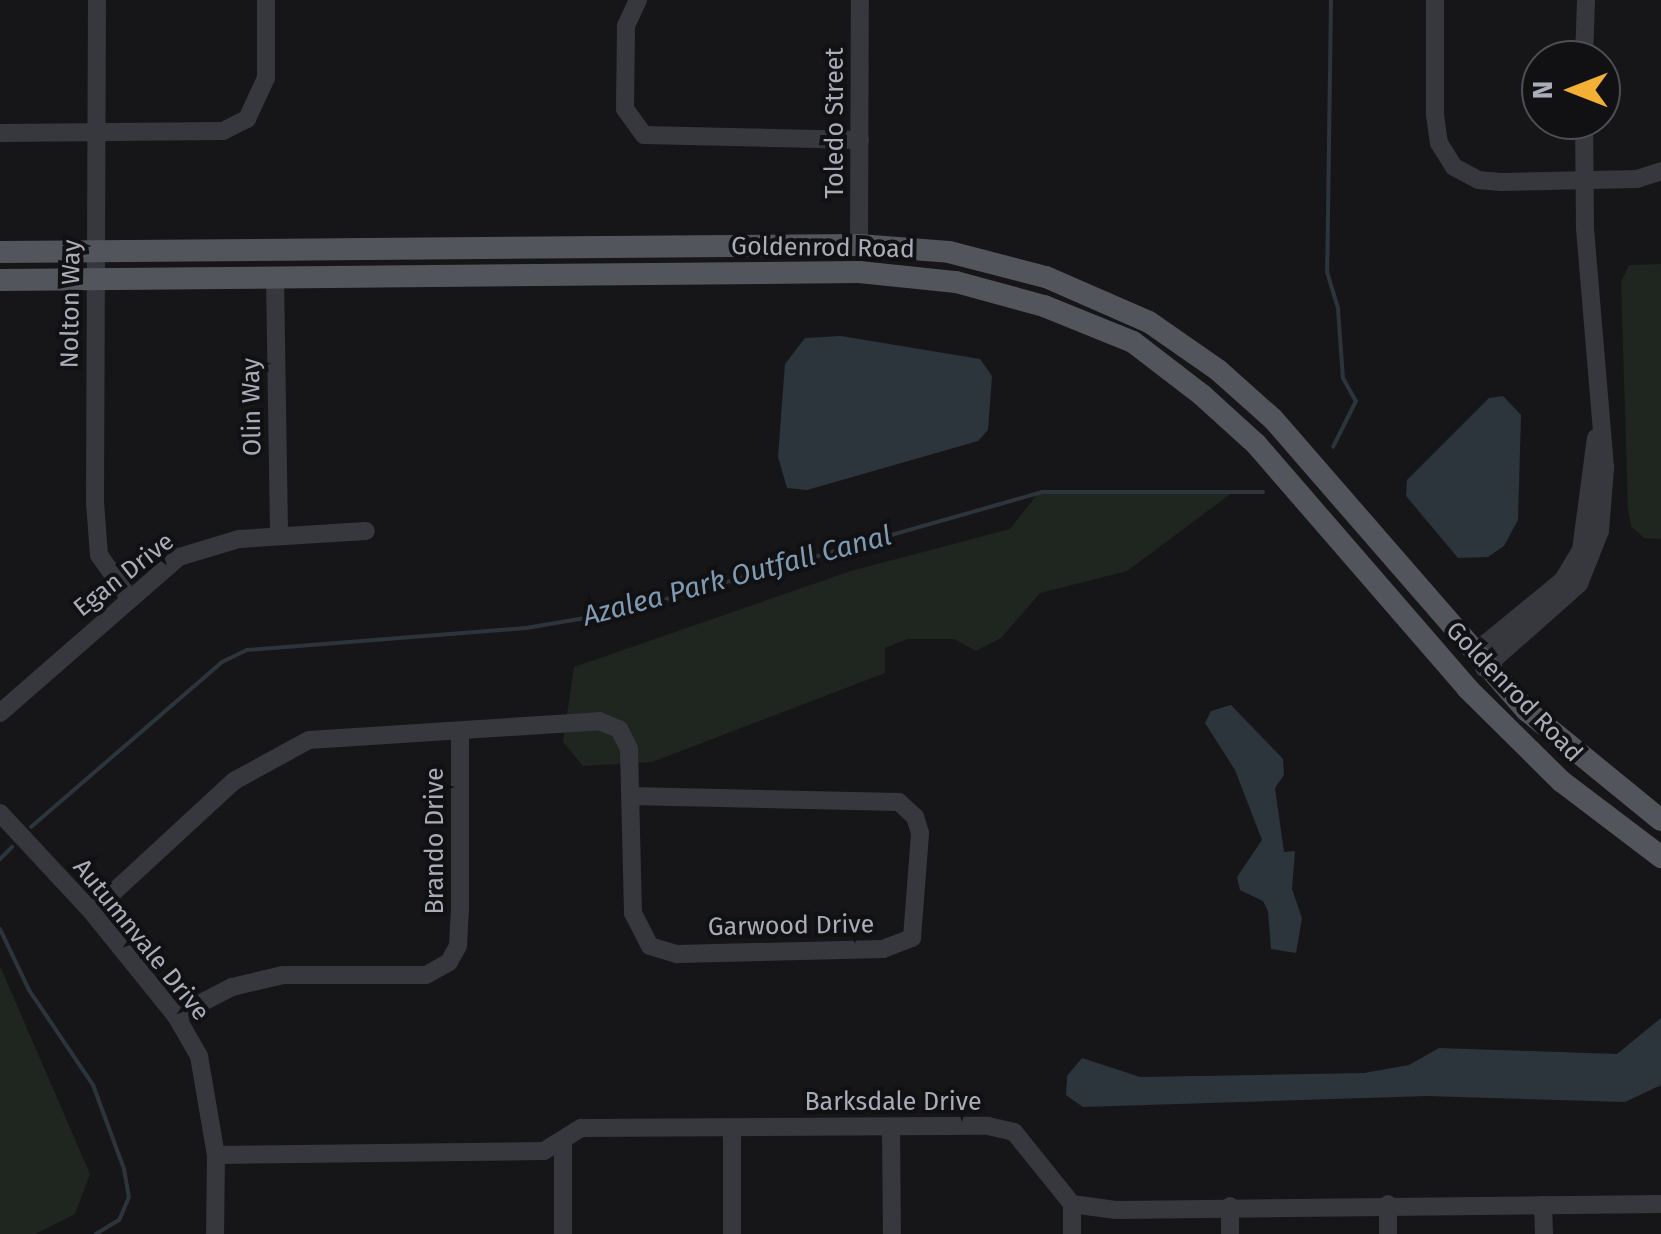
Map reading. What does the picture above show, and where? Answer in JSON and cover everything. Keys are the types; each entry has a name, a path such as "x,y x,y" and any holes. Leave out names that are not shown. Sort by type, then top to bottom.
{"main road":[{"name":"Goldenrod Road","path":"0,252 859,245 948,252 1046,277 1149,322 1272,419 1478,661 1526,710 1661,820"},
{"path":"489,275 513,258 563,258 577,247"},
{"name":"Goldenrod Road","path":"0,280 900,274 1044,306 1133,342 1256,444 1451,671 1560,781 1661,857"},
{"path":"1109,332 1117,325 1189,350"},
{"path":"1413,625 1454,658 1478,661"},
{"path":"1451,671 1526,710"}],"street":[{"name":"Nolton Way","path":"98,0 94,279 99,555 130,599"},
{"path":"0,132 223,130 247,119 266,78 266,0"},
{"path":"638,0 626,26 625,110 644,136 860,140"},
{"name":"Toledo Street","path":"859,245 860,0"},
{"path":"1435,0 1435,115 1439,143 1454,167 1478,180 1584,182 1661,171"},
{"path":"1585,40 1586,0"},
{"path":"1478,661 1579,584 1592,558 1605,467 1598,428 1584,140"},
{"name":"Olin Way","path":"275,277 279,536"},
{"name":"Egan Drive","path":"0,714 180,557 238,539 366,532"},
{"name":"Garwood Drive","path":"92,912 234,781 275,753 309,740 610,724 629,749 634,913 650,946 677,954 883,949 912,938 920,833 916,817 899,802 631,796"},
{"name":"Brando Drive","path":"176,1016 232,986 283,975 426,974 448,962 458,946 460,912 460,733"},
{"name":"Autumnvale Drive","path":"0,812 92,912 176,1016 199,1056 216,1155 215,1234"},
{"path":"891,1127 892,1234"},
{"name":"Barksdale Drive","path":"216,1155 544,1151 582,1128 891,1127 1014,1132 1072,1204"},
{"path":"732,1128 732,1234"},
{"path":"563,1142 563,1234"},
{"path":"1072,1234 1072,1204 1116,1210 1388,1204 1661,1204"},
{"path":"1388,1204 1388,1234"},
{"path":"1544,1205 1544,1234"},
{"path":"1230,1206 1230,1234"}],"shaded area":[{"path":"1661,264 1661,539 1644,538 1631,526 1628,509 1621,282 1629,265"},
{"path":"841,336 980,359 992,376 988,430 978,441 807,490 787,488 778,457 785,364 805,338"},
{"path":"1503,396 1521,415 1518,520 1504,546 1488,557 1458,558 1406,496 1407,480 1489,398"},
{"path":"1236,490 1127,571 1040,593 1001,638 976,651 954,639 907,639 885,648 885,673 652,762 583,766 563,742 574,667 851,571 1010,529 1039,492"},
{"path":"1231,705 1283,759 1284,775 1275,788 1284,852 1295,851 1292,889 1302,918 1296,953 1271,949 1268,911 1263,901 1240,890 1237,877 1262,840 1235,770 1205,723 1211,711"},
{"path":"0,966 90,1174 75,1214 35,1234 0,1234"},
{"path":"1661,1018 1661,1085 1625,1102 1427,1096 1083,1107 1066,1095 1067,1076 1082,1058 1140,1077 1364,1073 1409,1065 1439,1048 1617,1054"}],"waterway":[{"name":"Azalea Park Outfall Canal","path":"1331,0 1327,272 1338,309 1343,378 1356,401 1333,447"},
{"name":"Azalea Park Outfall Canal","path":"31,827 222,662 247,650 526,628 621,612 1042,492 1263,492"},
{"name":"Azalea Park Outfall Canal","path":"0,859 12,847"},
{"path":"0,929 29,990 93,1085 124,1169 129,1197 119,1220 96,1234"}]}
